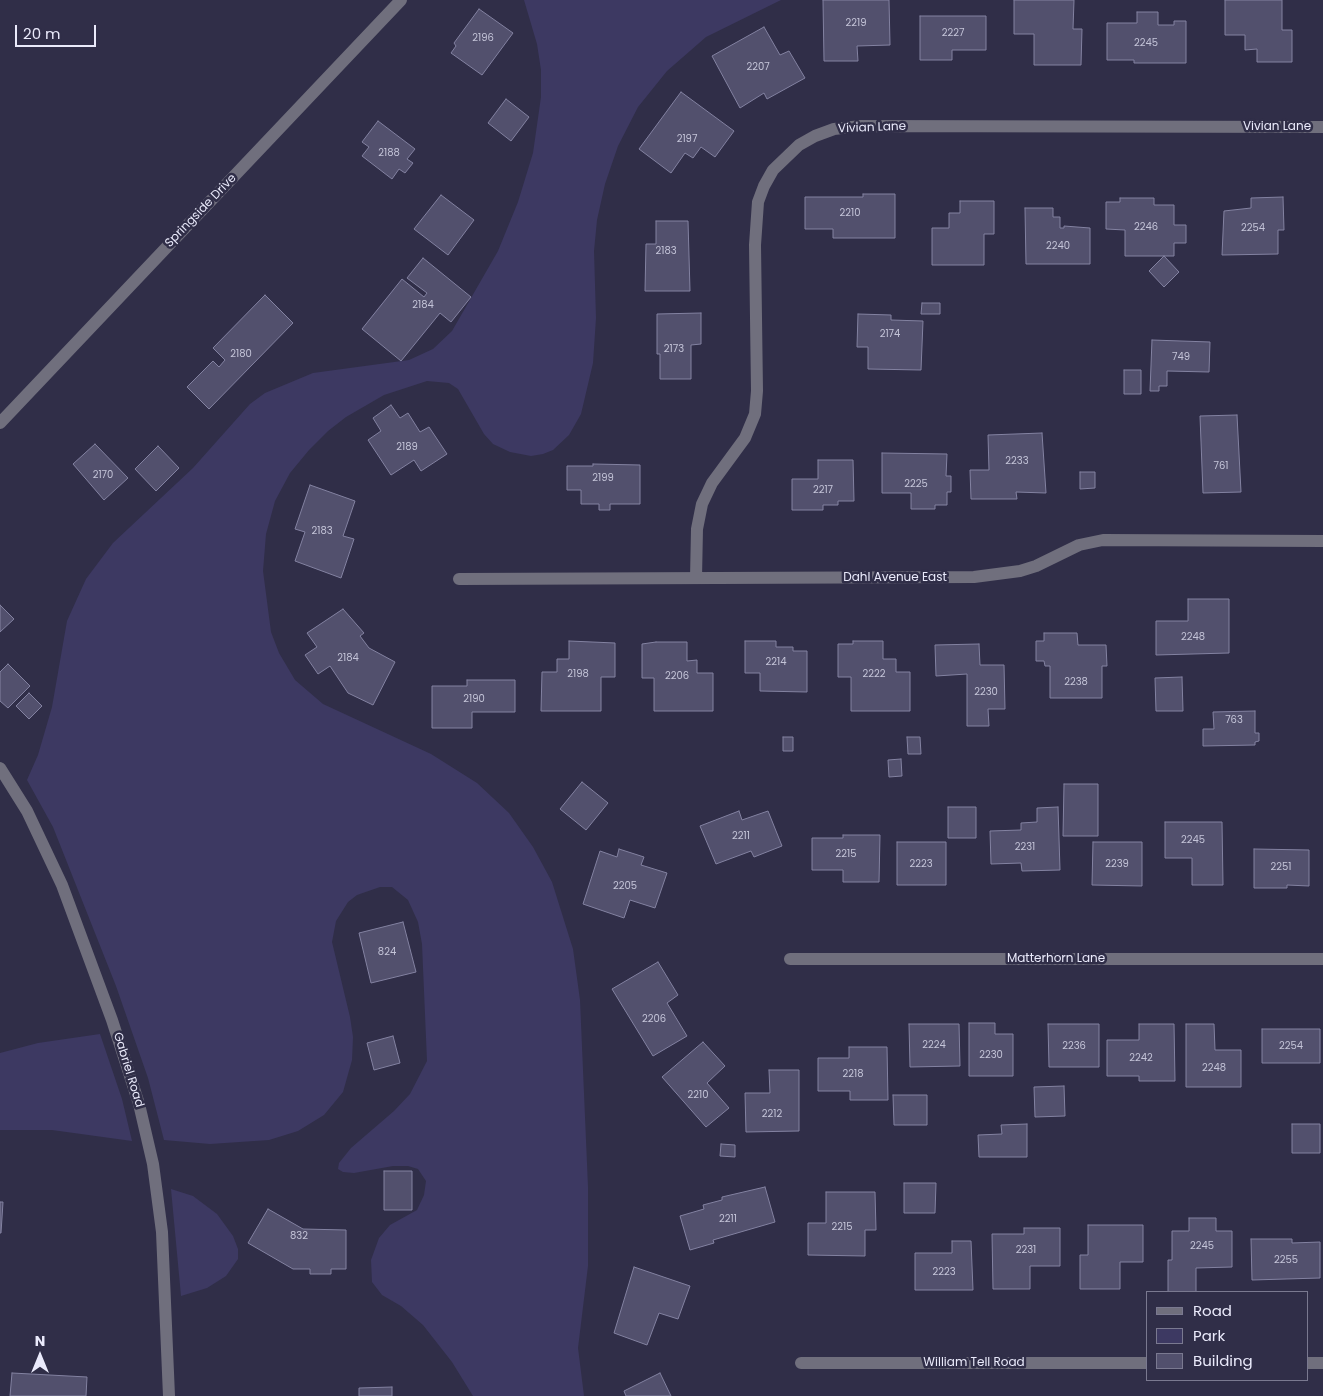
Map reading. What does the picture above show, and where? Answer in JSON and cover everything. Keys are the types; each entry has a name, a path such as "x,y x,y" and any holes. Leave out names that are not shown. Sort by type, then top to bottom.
{"street":[{"name":"Springside Drive","path":"0,423 401,0"},
{"name":"Vivian Lane","path":"696,578 696,538 702,504 712,483 745,438 755,414 755,228 758,202 773,170 799,145 815,136 834,129 861,126 1323,127"},
{"name":"Dahl Avenue East","path":"459,579 984,577 1036,566 1072,548 1095,541 1323,541"},
{"name":"Gabriel Road","path":"0,768 27,811 62,885 112,1020 141,1111 153,1164 162,1232 168,1396"},
{"name":"Matterhorn Lane","path":"790,959 1323,959"},
{"name":"William Tell Road","path":"800,1363 1146,1363"},
{"path":"1308,1363 1323,1363"}],"green space":[{"path":"524,0 781,0 706,37 667,71 638,107 618,146 605,184 597,220 594,251 596,318 593,363 581,414 569,435 553,450 543,454 531,456 510,452 493,444 484,434 458,389 449,383 427,381 384,395 346,417 328,431 290,473 275,501 266,534 263,571 271,632 279,653 295,680 323,704 431,754 477,783 509,813 533,847 552,882 573,949 580,1000 588,1187 588,1266 578,1348 584,1396 473,1396 452,1362 423,1325 401,1306 382,1295 372,1282 371,1260 379,1238 390,1225 417,1210 424,1195 426,1181 418,1169 408,1166 393,1166 354,1173 343,1172 338,1169 339,1163 351,1148 394,1111 410,1094 427,1061 422,944 418,922 408,900 392,887 380,887 357,895 348,902 336,921 332,942 350,1017 353,1037 352,1060 343,1092 324,1115 298,1131 269,1140 210,1144 164,1140 148,1078 116,986 53,827 27,780 38,755 52,707 67,621 86,579 113,543 193,468 250,404 265,393 313,373 409,360 433,349 452,331 498,251 518,202 533,153 541,97 541,70 537,44"},
{"path":"100,1034 122,1099 132,1141 52,1130 0,1130 0,1053 38,1043"},
{"path":"171,1189 193,1196 217,1214 233,1236 238,1249 238,1259 226,1276 207,1288 181,1296"}],"building":[{"path":"823,0 889,0 890,45 857,46 858,61 824,61"},
{"path":"1014,0 1074,0 1073,29 1082,29 1081,65 1034,65 1034,34 1014,34"},
{"path":"1225,0 1282,0 1282,30 1292,30 1292,62 1257,62 1257,49 1245,50 1245,35 1225,35"},
{"path":"479,9 513,33 482,75 451,53 456,46 454,43"},
{"path":"1137,12 1158,12 1158,25 1174,25 1174,21 1186,21 1186,63 1134,63 1134,60 1107,60 1107,23 1137,23"},
{"path":"920,16 986,16 986,50 952,50 952,60 920,60"},
{"path":"764,27 780,55 789,51 805,78 767,99 764,93 740,108 712,56"},
{"path":"681,92 734,131 715,157 701,147 693,158 685,153 671,173 639,149"},
{"path":"506,99 529,117 511,141 488,123"},
{"path":"378,121 415,149 407,159 413,163 405,173 399,169 392,179 362,156 369,147 362,142"},
{"path":"863,194 895,194 895,238 833,238 833,229 805,229 805,197 863,197"},
{"path":"441,195 474,220 448,255 414,229"},
{"path":"1283,197 1284,230 1278,230 1278,254 1222,255 1224,211 1251,208 1251,198"},
{"path":"1120,198 1154,198 1154,205 1174,205 1174,225 1186,225 1186,243 1174,243 1174,256 1125,256 1125,230 1106,229 1106,202 1120,202"},
{"path":"960,201 994,201 994,234 984,234 984,265 932,265 932,228 949,228 949,213 960,213"},
{"path":"1025,208 1053,208 1053,217 1060,217 1060,228 1064,228 1064,226 1090,228 1090,264 1026,264"},
{"path":"656,221 688,221 690,291 645,291 646,244 656,244"},
{"path":"1164,256 1179,272 1164,287 1149,271"},
{"path":"423,258 471,297 451,322 440,313 401,361 362,329 402,279 424,297 427,293 407,278"},
{"path":"265,295 293,323 209,409 187,387 213,361 219,367 225,360 213,348"},
{"path":"922,303 940,303 940,314 921,314"},
{"path":"701,313 701,344 691,345 691,379 660,379 660,354 657,354 657,314"},
{"path":"858,314 891,315 891,320 923,321 921,370 868,369 868,347 857,347"},
{"path":"1152,340 1210,342 1209,372 1167,371 1167,386 1159,386 1159,391 1150,391"},
{"path":"1124,370 1141,370 1141,394 1124,394"},
{"path":"391,405 400,418 408,413 420,432 429,427 447,454 421,471 414,460 391,475 368,440 381,431 373,418"},
{"path":"1237,415 1241,492 1203,493 1200,416"},
{"path":"1042,433 1046,493 1016,492 1017,499 971,499 970,470 989,470 988,435"},
{"path":"95,444 128,478 104,500 73,464"},
{"path":"158,446 179,468 156,491 135,469"},
{"path":"882,453 947,454 946,476 951,476 951,492 947,492 947,505 935,505 935,509 911,509 911,493 882,493"},
{"path":"818,460 853,460 854,501 838,501 838,505 823,505 823,510 792,510 792,479 818,479"},
{"path":"593,464 640,465 640,504 610,504 610,510 599,510 599,504 581,504 581,490 567,490 567,466 593,466"},
{"path":"1080,472 1095,472 1095,488 1080,489"},
{"path":"310,485 355,501 343,536 354,539 341,578 295,561 305,532 295,529"},
{"path":"1188,599 1229,599 1229,653 1156,655 1156,621 1188,621"},
{"path":"0,605 14,619 0,632"},
{"path":"343,609 364,633 360,636 369,648 395,662 373,705 348,693 330,666 318,674 305,655 317,647 307,633"},
{"path":"1044,633 1077,633 1078,645 1106,645 1107,666 1102,666 1102,698 1050,698 1050,666 1045,666 1044,661 1036,661 1036,641 1044,641"},
{"path":"569,641 615,643 615,677 601,677 601,711 541,711 542,672 557,672 557,659 569,659"},
{"path":"745,641 776,641 776,647 793,647 793,651 807,651 807,692 760,691 760,673 745,673"},
{"path":"853,641 883,641 883,659 896,659 896,672 910,672 910,711 851,711 851,677 838,677 838,644 853,644"},
{"path":"687,642 687,661 697,660 697,673 713,673 713,711 654,711 654,678 642,678 642,644"},
{"path":"979,644 980,665 1004,665 1005,709 988,709 989,726 967,726 967,674 936,676 935,645"},
{"path":"8,664 30,686 8,708 0,701 0,672"},
{"path":"1182,677 1183,711 1156,711 1155,678"},
{"path":"467,680 515,680 515,712 472,712 472,728 432,728 432,686 467,686"},
{"path":"29,693 42,706 29,719 16,706"},
{"path":"1255,711 1255,733 1259,733 1259,741 1255,742 1255,745 1203,746 1203,729 1214,729 1213,712"},
{"path":"783,737 793,737 793,751 783,751"},
{"path":"907,737 920,737 921,754 908,754"},
{"path":"901,759 902,776 889,777 888,760"},
{"path":"582,782 608,803 586,830 560,809"},
{"path":"1064,784 1098,784 1098,836 1063,836"},
{"path":"948,807 976,807 976,838 948,838"},
{"path":"1058,807 1060,870 1022,871 1021,863 991,864 990,831 1021,830 1021,823 1037,822 1037,808"},
{"path":"739,811 742,820 768,811 782,846 754,857 751,851 716,864 700,826"},
{"path":"1165,822 1222,822 1223,885 1192,885 1192,858 1165,858"},
{"path":"843,835 880,835 879,882 843,882 843,870 812,870 812,838 843,838"},
{"path":"897,842 946,842 946,885 897,885"},
{"path":"1093,842 1142,842 1142,886 1092,885"},
{"path":"619,849 644,857 641,865 667,873 655,908 630,900 624,918 583,904 600,851 617,857"},
{"path":"1254,849 1309,850 1309,886 1287,885 1287,888 1254,888"},
{"path":"403,922 416,972 371,983 359,933"},
{"path":"658,962 678,995 667,1003 687,1036 653,1056 612,989"},
{"path":"969,1023 995,1023 995,1034 1013,1034 1013,1076 969,1076"},
{"path":"909,1024 959,1024 960,1066 910,1067"},
{"path":"1048,1024 1099,1024 1099,1067 1049,1067"},
{"path":"1139,1024 1174,1024 1175,1081 1139,1081 1139,1076 1107,1076 1107,1040 1139,1040"},
{"path":"1186,1024 1214,1024 1215,1050 1241,1050 1241,1087 1186,1087"},
{"path":"1262,1029 1320,1029 1320,1063 1262,1063"},
{"path":"393,1036 400,1063 374,1070 367,1043"},
{"path":"703,1042 725,1066 707,1083 729,1108 706,1127 662,1077"},
{"path":"849,1047 887,1047 888,1100 850,1100 850,1091 818,1091 818,1058 849,1058"},
{"path":"769,1070 799,1070 799,1131 746,1132 745,1093 770,1093"},
{"path":"1064,1086 1065,1116 1035,1117 1034,1087"},
{"path":"893,1095 927,1095 927,1125 894,1125"},
{"path":"1027,1124 1027,1157 979,1157 978,1135 1002,1134 1001,1125"},
{"path":"1292,1124 1320,1124 1320,1153 1292,1153"},
{"path":"721,1144 735,1145 735,1157 720,1156"},
{"path":"384,1171 412,1171 412,1210 384,1210"},
{"path":"904,1183 936,1183 935,1213 904,1213"},
{"path":"765,1187 775,1222 713,1240 714,1243 690,1250 680,1216 704,1209 703,1205 722,1200 722,1197"},
{"path":"826,1192 875,1192 876,1230 865,1230 865,1256 808,1255 808,1223 826,1223"},
{"path":"0,1202 3,1202 1,1233 0,1233"},
{"path":"268,1209 303,1229 346,1230 346,1269 331,1269 331,1274 310,1274 310,1269 293,1269 248,1243"},
{"path":"1189,1218 1216,1218 1216,1231 1232,1231 1232,1267 1196,1268 1196,1291 1168,1291 1168,1260 1172,1260 1172,1231 1189,1231"},
{"path":"1088,1225 1143,1225 1143,1262 1120,1262 1120,1289 1080,1289 1080,1255 1088,1255"},
{"path":"1024,1228 1060,1228 1060,1266 1030,1266 1030,1289 993,1289 992,1234 1024,1234"},
{"path":"1251,1239 1292,1239 1292,1243 1320,1242 1320,1278 1252,1280"},
{"path":"952,1241 971,1241 973,1290 915,1290 915,1253 952,1253"},
{"path":"634,1267 690,1286 678,1319 659,1313 647,1345 614,1333"},
{"path":"12,1373 87,1377 86,1396 10,1396"},
{"path":"660,1373 671,1396 626,1396 624,1391"},
{"path":"392,1387 392,1396 359,1396 359,1388"}]}
